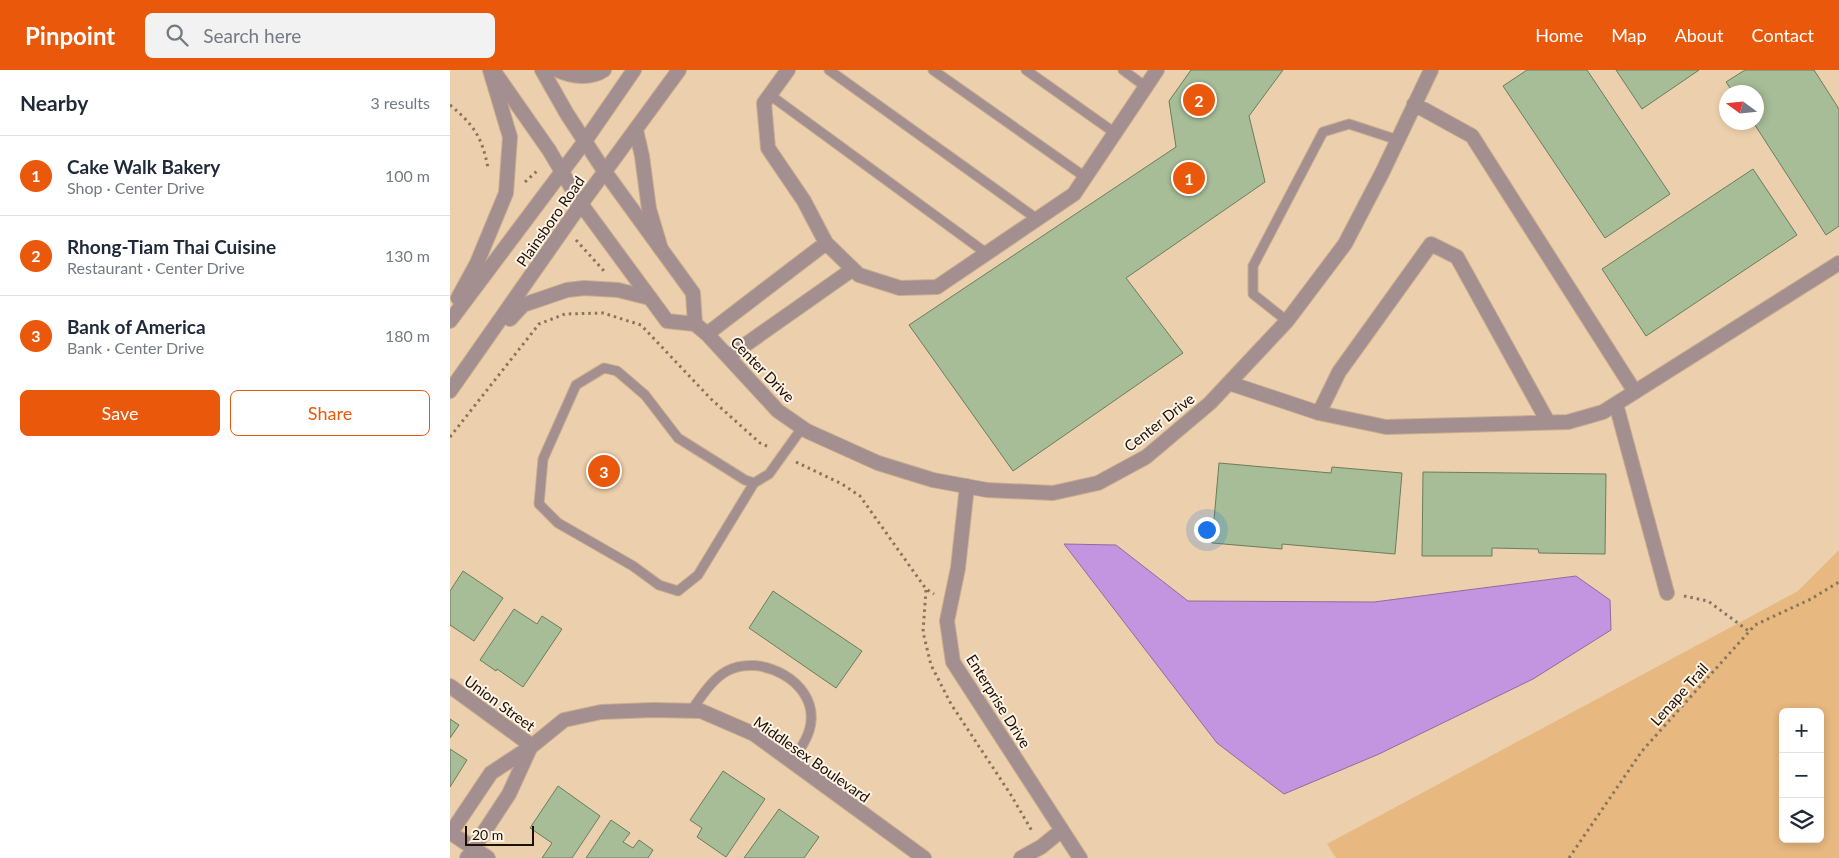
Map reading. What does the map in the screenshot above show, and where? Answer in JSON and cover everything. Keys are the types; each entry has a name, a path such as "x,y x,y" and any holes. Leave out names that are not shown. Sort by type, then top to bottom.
{"street":[{"path":"491,70 549,150 581,204 667,321 694,324 693,293 605,172 542,70"},
{"path":"450,314 477,263 506,194 510,137 491,70"},
{"path":"558,70 578,76 595,76 604,70"},
{"name":"Plainsboro Road","path":"450,322 585,141 634,70"},
{"name":"Plainsboro Road","path":"450,391 581,204 679,70"},
{"path":"788,70 764,103 768,148 804,201 826,243 860,275 900,288 937,286 1074,194 1157,70"},
{"name":"Center Drive","path":"694,324 707,334 778,411 802,428 878,463 933,480 986,490 1052,493 1098,483 1146,457 1210,403 1287,321 1345,244 1383,171 1431,70"},
{"path":"1414,104 1472,136 1635,392"},
{"path":"636,130 642,156 649,210 662,249"},
{"path":"707,334 826,243"},
{"path":"1319,414 1339,372 1431,244 1457,257 1548,422"},
{"path":"1229,383 1319,414 1386,427 1568,422 1603,412 1839,263"},
{"path":"728,357 853,269"},
{"path":"483,346 523,306 567,290 584,288 618,290 650,298"},
{"path":"1616,404 1667,593"},
{"name":"Enterprise Drive","path":"967,486 958,568 947,621 954,662 1080,858"},
{"name":"Union Street","path":"450,686 532,746"},
{"name":"Middlesex Boulevard","path":"450,834 491,773 532,746 564,720 602,712 701,711 754,734 924,858"},
{"name":"Middlesex Boulevard","path":"471,853 509,794 532,746"},
{"path":"1021,858 1041,847 1062,830"},
{"path":"450,834 471,853 488,858"}],"lane":[{"path":"829,70 1037,219"},
{"path":"933,70 1085,177"},
{"path":"1026,70 1115,133"},
{"path":"1123,70 1146,87"},
{"path":"770,95 986,253"},
{"path":"1287,321 1253,294 1252,266 1323,132 1348,124 1398,140"},
{"path":"754,483 745,480 678,438 645,395 617,371 604,368 576,385 542,459 539,504 558,523 633,566 659,585 678,591 698,575 754,483 769,474 802,428"},
{"path":"691,711 715,681 726,671 739,666 753,665 770,668 788,678 800,689 810,705 812,720 809,734 792,762"}],"path":[{"path":"450,104 466,118 479,135 489,174"},
{"path":"450,437 539,324 565,314 603,313 642,326 710,399 760,443 802,466 842,484 860,496 926,589 950,603"},
{"name":"Lenape Trail","path":"1569,858 1642,751 1755,625 1811,599 1839,582"},
{"path":"1667,593 1708,601 1750,632"}],"shaded area":[{"path":"1064,544 1116,545 1188,601 1374,602 1576,576 1610,600 1611,630 1533,679 1379,754 1284,794 1217,743"},
{"path":"1839,550 1839,858 1336,858 1327,844 1798,591"}],"building":[{"path":"1191,70 1283,70 1249,116 1265,182 1126,278 1183,353 1013,471 909,325 1176,147 1169,101"},
{"path":"1527,70 1587,70 1670,194 1605,238 1503,86"},
{"path":"1616,70 1699,70 1642,109"},
{"path":"1745,70 1814,70 1839,109 1839,226 1826,235 1758,130 1764,130 1764,85 1728,85 1726,82"},
{"path":"1753,169 1797,235 1646,336 1602,269"},
{"path":"1219,463 1331,473 1332,467 1402,473 1395,554 1282,544 1282,549 1212,543"},
{"path":"1423,472 1606,474 1605,554 1539,553 1538,549 1492,548 1492,556 1422,556"},
{"path":"463,571 503,598 474,641 450,625 450,591"},
{"path":"773,591 862,651 836,688 749,628"},
{"path":"514,609 537,624 542,616 562,629 523,687 480,660"},
{"path":"450,719 459,725 450,738"},
{"path":"450,749 467,760 450,787"},
{"path":"723,771 765,799 726,857 697,837 702,828 690,820"},
{"path":"558,786 600,816 572,858 542,858 552,843 530,828"},
{"path":"779,809 819,837 804,858 744,858"},
{"path":"611,820 630,833 623,842 633,848 639,840 653,850 648,858 586,858"}],"place":[{"name":"Rhong-Tiam Thai Cuisine","path":"1199,100"},
{"name":"Cake Walk Bakery","path":"1189,178"},
{"name":"Bank of America","path":"604,471"}]}
